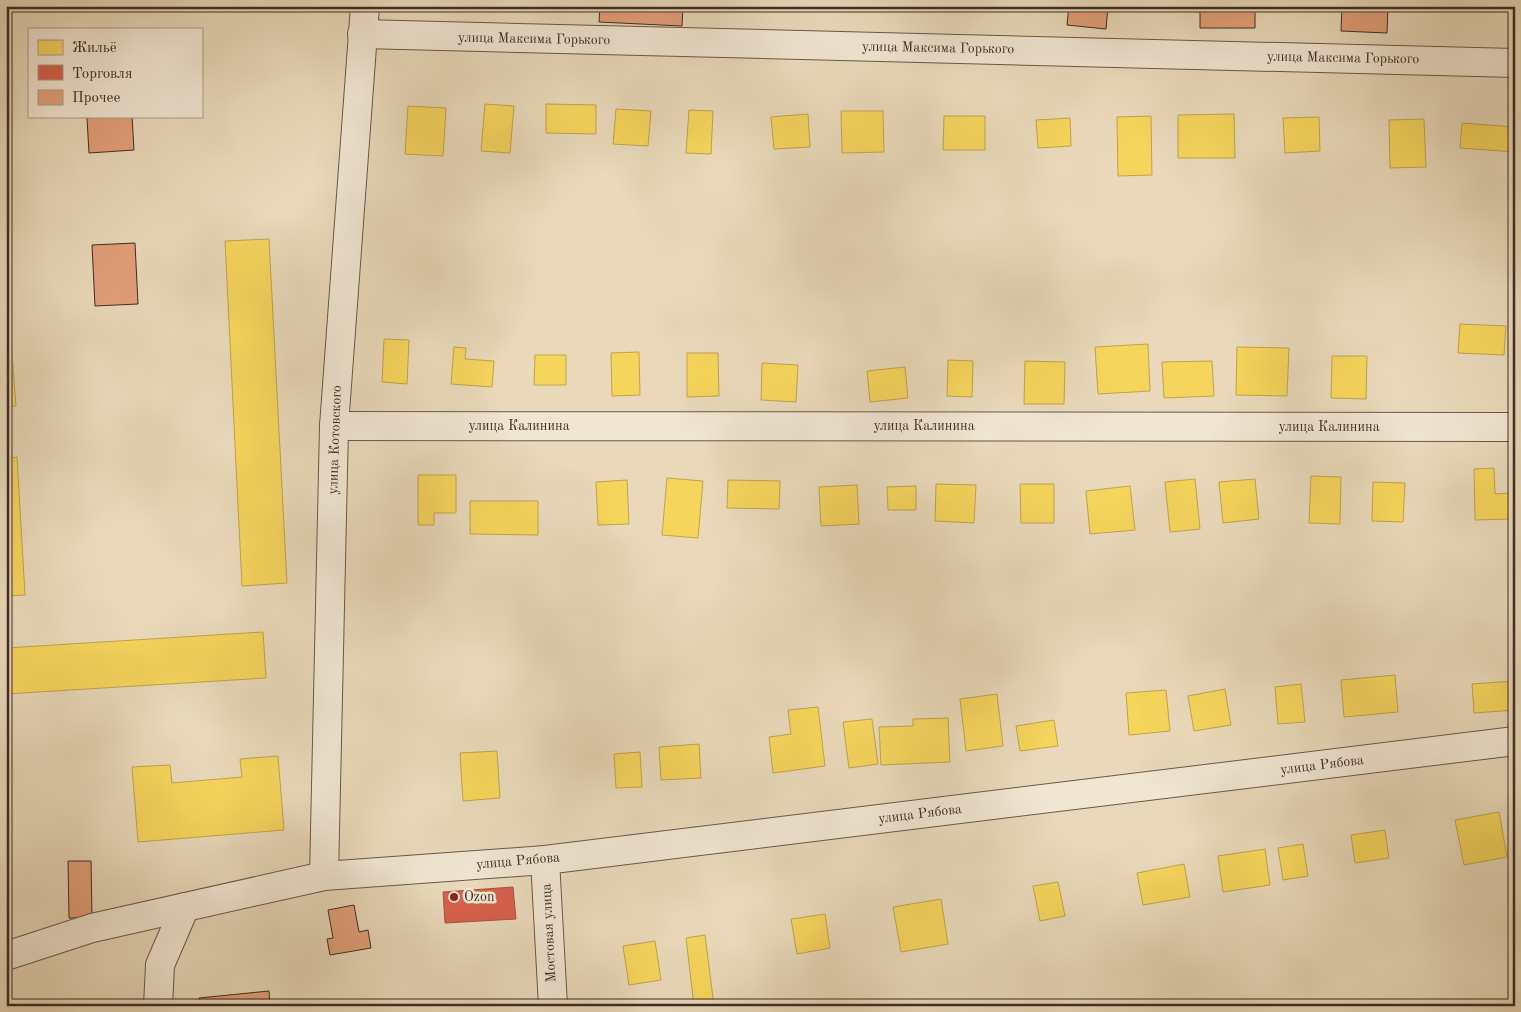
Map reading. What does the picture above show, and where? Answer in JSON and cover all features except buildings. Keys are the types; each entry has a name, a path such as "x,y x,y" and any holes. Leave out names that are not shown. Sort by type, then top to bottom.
{"street":[{"name":"улица Котовского","path":"324,876 334,426 365,6"},
{"name":"улица Максима Горького","path":"362,34 1515,63"},
{"name":"улица Калинина","path":"334,426 1515,427"},
{"name":"улица Рябова","path":"6,956 92,928 324,876 545,860 1515,741"},
{"name":"Мостовая улица","path":"545,860 553,1006"},
{"path":"158,1006 160,965 185,907"}],"place":[{"name":"Ozon","path":"454,897"}]}
